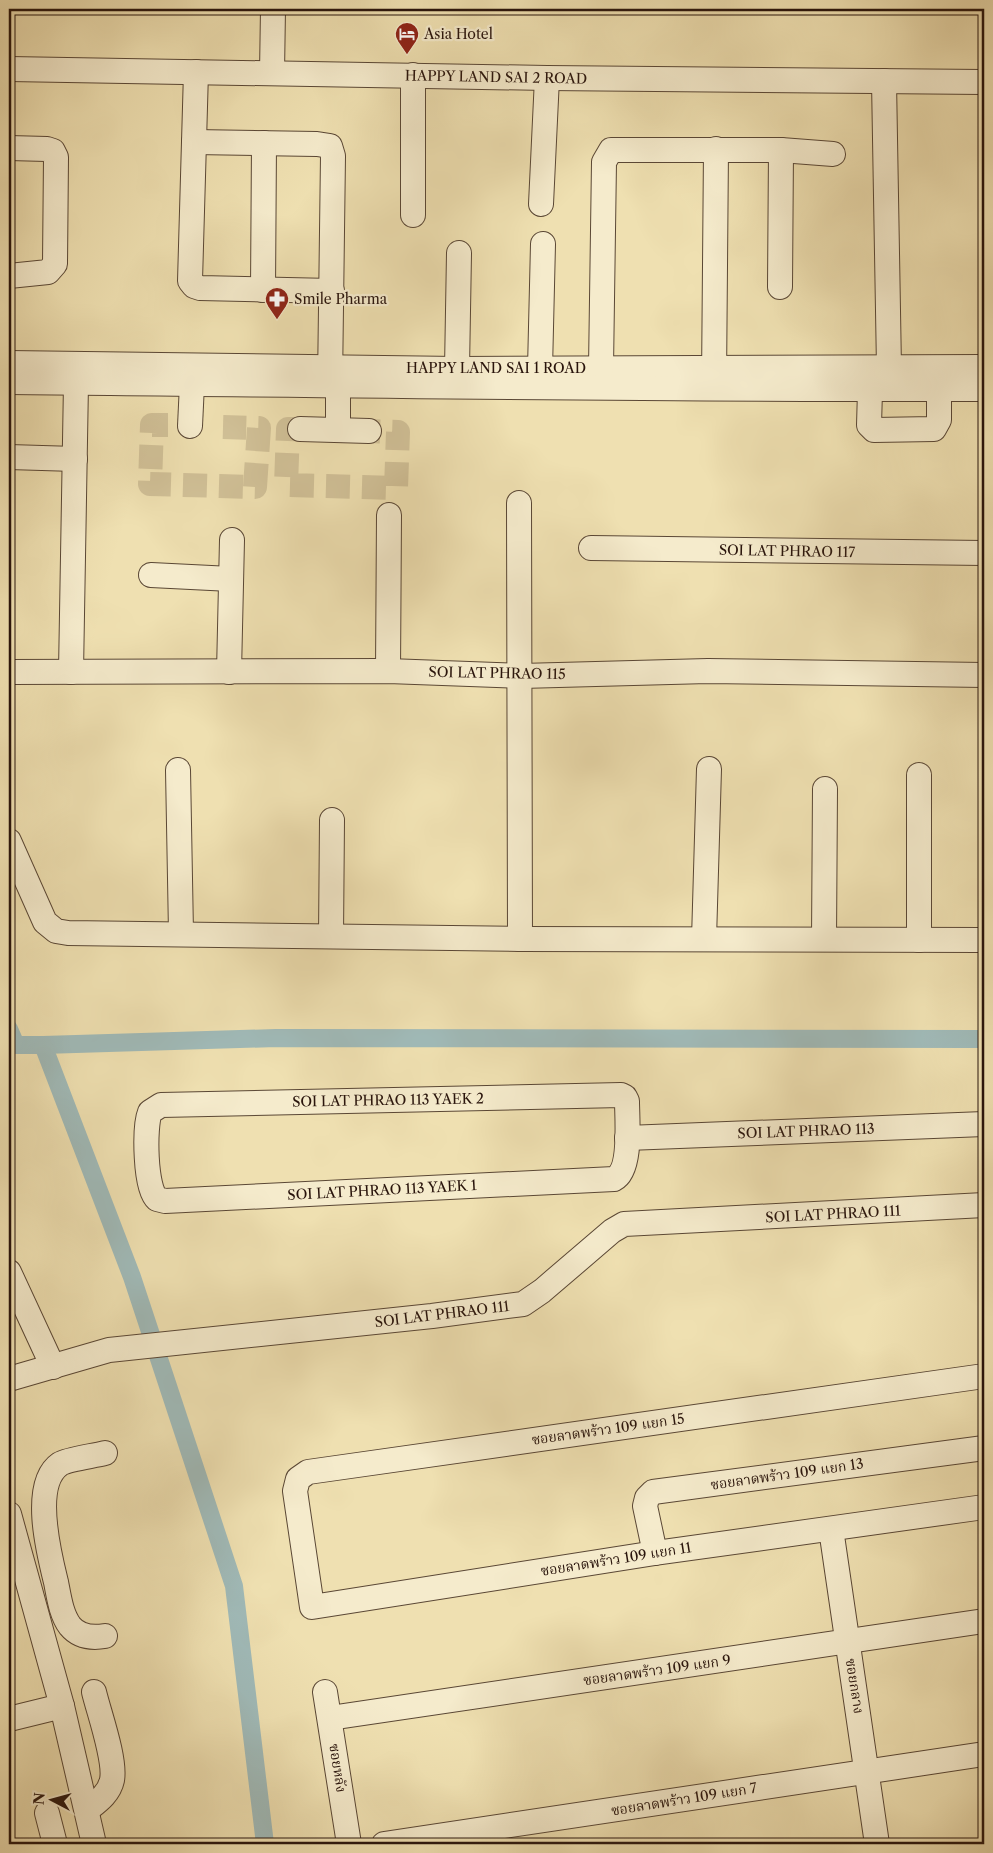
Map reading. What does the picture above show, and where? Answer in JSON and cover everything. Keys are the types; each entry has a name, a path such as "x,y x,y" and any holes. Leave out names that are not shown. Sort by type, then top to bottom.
{"street":[{"path":"272,73 273,9"},
{"name":"HAPPY LAND SAI 2 ROAD","path":"9,69 547,78 984,82"},
{"path":"196,72 190,281 194,286 200,288 332,291"},
{"path":"413,75 413,216"},
{"path":"541,204 547,78"},
{"path":"884,81 889,368"},
{"path":"194,142 317,144 330,146 333,156 333,380 338,430"},
{"path":"263,290 264,143"},
{"path":"9,148 48,149 53,151 56,167 55,264 48,272 9,276"},
{"path":"714,378 716,149"},
{"path":"601,368 604,162 611,150 781,150 833,154"},
{"path":"780,287 781,150"},
{"path":"540,369 543,244"},
{"path":"457,369 459,253"},
{"name":"HAPPY LAND SAI 1 ROAD","path":"9,363 333,380 714,378 889,368 984,367"},
{"name":"HAPPY LAND SAI 1 ROAD","path":"333,380 457,369 601,368 870,391 984,389"},
{"name":"HAPPY LAND SAI 1 ROAD","path":"9,382 192,384 252,376"},
{"path":"71,672 76,383"},
{"path":"190,426 192,384"},
{"path":"870,391 869,425 874,430 934,429 939,420 939,389"},
{"path":"300,429 369,431"},
{"path":"9,457 75,459"},
{"path":"519,503 520,940"},
{"path":"388,671 389,516"},
{"path":"229,672 232,540"},
{"name":"SOI LAT PHRAO 117","path":"591,548 984,553"},
{"path":"151,576 231,579"},
{"name":"SOI LAT PHRAO 115","path":"9,672 388,671 520,676 708,671 984,674"},
{"path":"704,939 709,768"},
{"path":"178,770 181,933"},
{"path":"919,775 920,940"},
{"path":"824,940 825,789"},
{"path":"331,936 332,820"},
{"path":"9,841 45,922 56,931 68,933 181,933 520,940 984,940"},
{"name":"SOI LAT PHRAO 113 YAEK 2","path":"148,1151 148,1118 150,1112 161,1105 620,1094 626,1097 627,1101 627,1138"},
{"name":"SOI LAT PHRAO 113","path":"627,1138 984,1124"},
{"name":"SOI LAT PHRAO 113 YAEK 1","path":"148,1151 150,1188 157,1199 165,1201 614,1179 620,1176 624,1169 627,1138"},
{"name":"SOI LAT PHRAO 111","path":"9,1378 109,1350 432,1316 523,1304 542,1291 612,1231 624,1224 984,1204"},
{"path":"9,1272 53,1367"},
{"name":"ซอยลาดพร้าว 109 แยก 15","path":"303,1543 295,1491 298,1479 308,1472 984,1376"},
{"name":"ซอยลาดพร้าว 109 แยก 13","path":"655,1553 645,1506 647,1498 653,1492 984,1448"},
{"path":"105,1453 60,1464 50,1476 46,1490 47,1545 63,1612 70,1626 78,1633 93,1638 105,1636"},
{"name":"ซอยลาดพร้าว 109 แยก 11","path":"303,1543 312,1606 655,1553 984,1507"},
{"path":"9,1514 13,1552 62,1706 94,1844"},
{"name":"ซอยกลาง","path":"831,1528 868,1771 877,1844"},
{"path":"13,1552 47,1545"},
{"name":"ซอยลาดพร้าว 109 แยก 9","path":"330,1718 984,1621"},
{"path":"87,1810 105,1795 112,1781 113,1766 94,1692"},
{"name":"ซอยหลัง","path":"325,1692 349,1844"},
{"path":"9,1719 62,1706"},
{"name":"ซอยลาดพร้าว 109 แยก 7","path":"384,1844 984,1754"},
{"path":"47,1813 55,1844"}],"waterway":[{"path":"9,1029 16,1045 276,1038 984,1039"},
{"path":"43,1045 132,1277 234,1586 265,1844"}],"tunnel":[{"path":"168,425 152,425 150,484 255,487 259,428 223,427"},
{"path":"300,429 288,429 286,485 396,488 398,432 369,431"}],"place":[{"name":"Asia Hotel","path":"407,55"},
{"name":"Smile Pharma","path":"277,320"}]}
